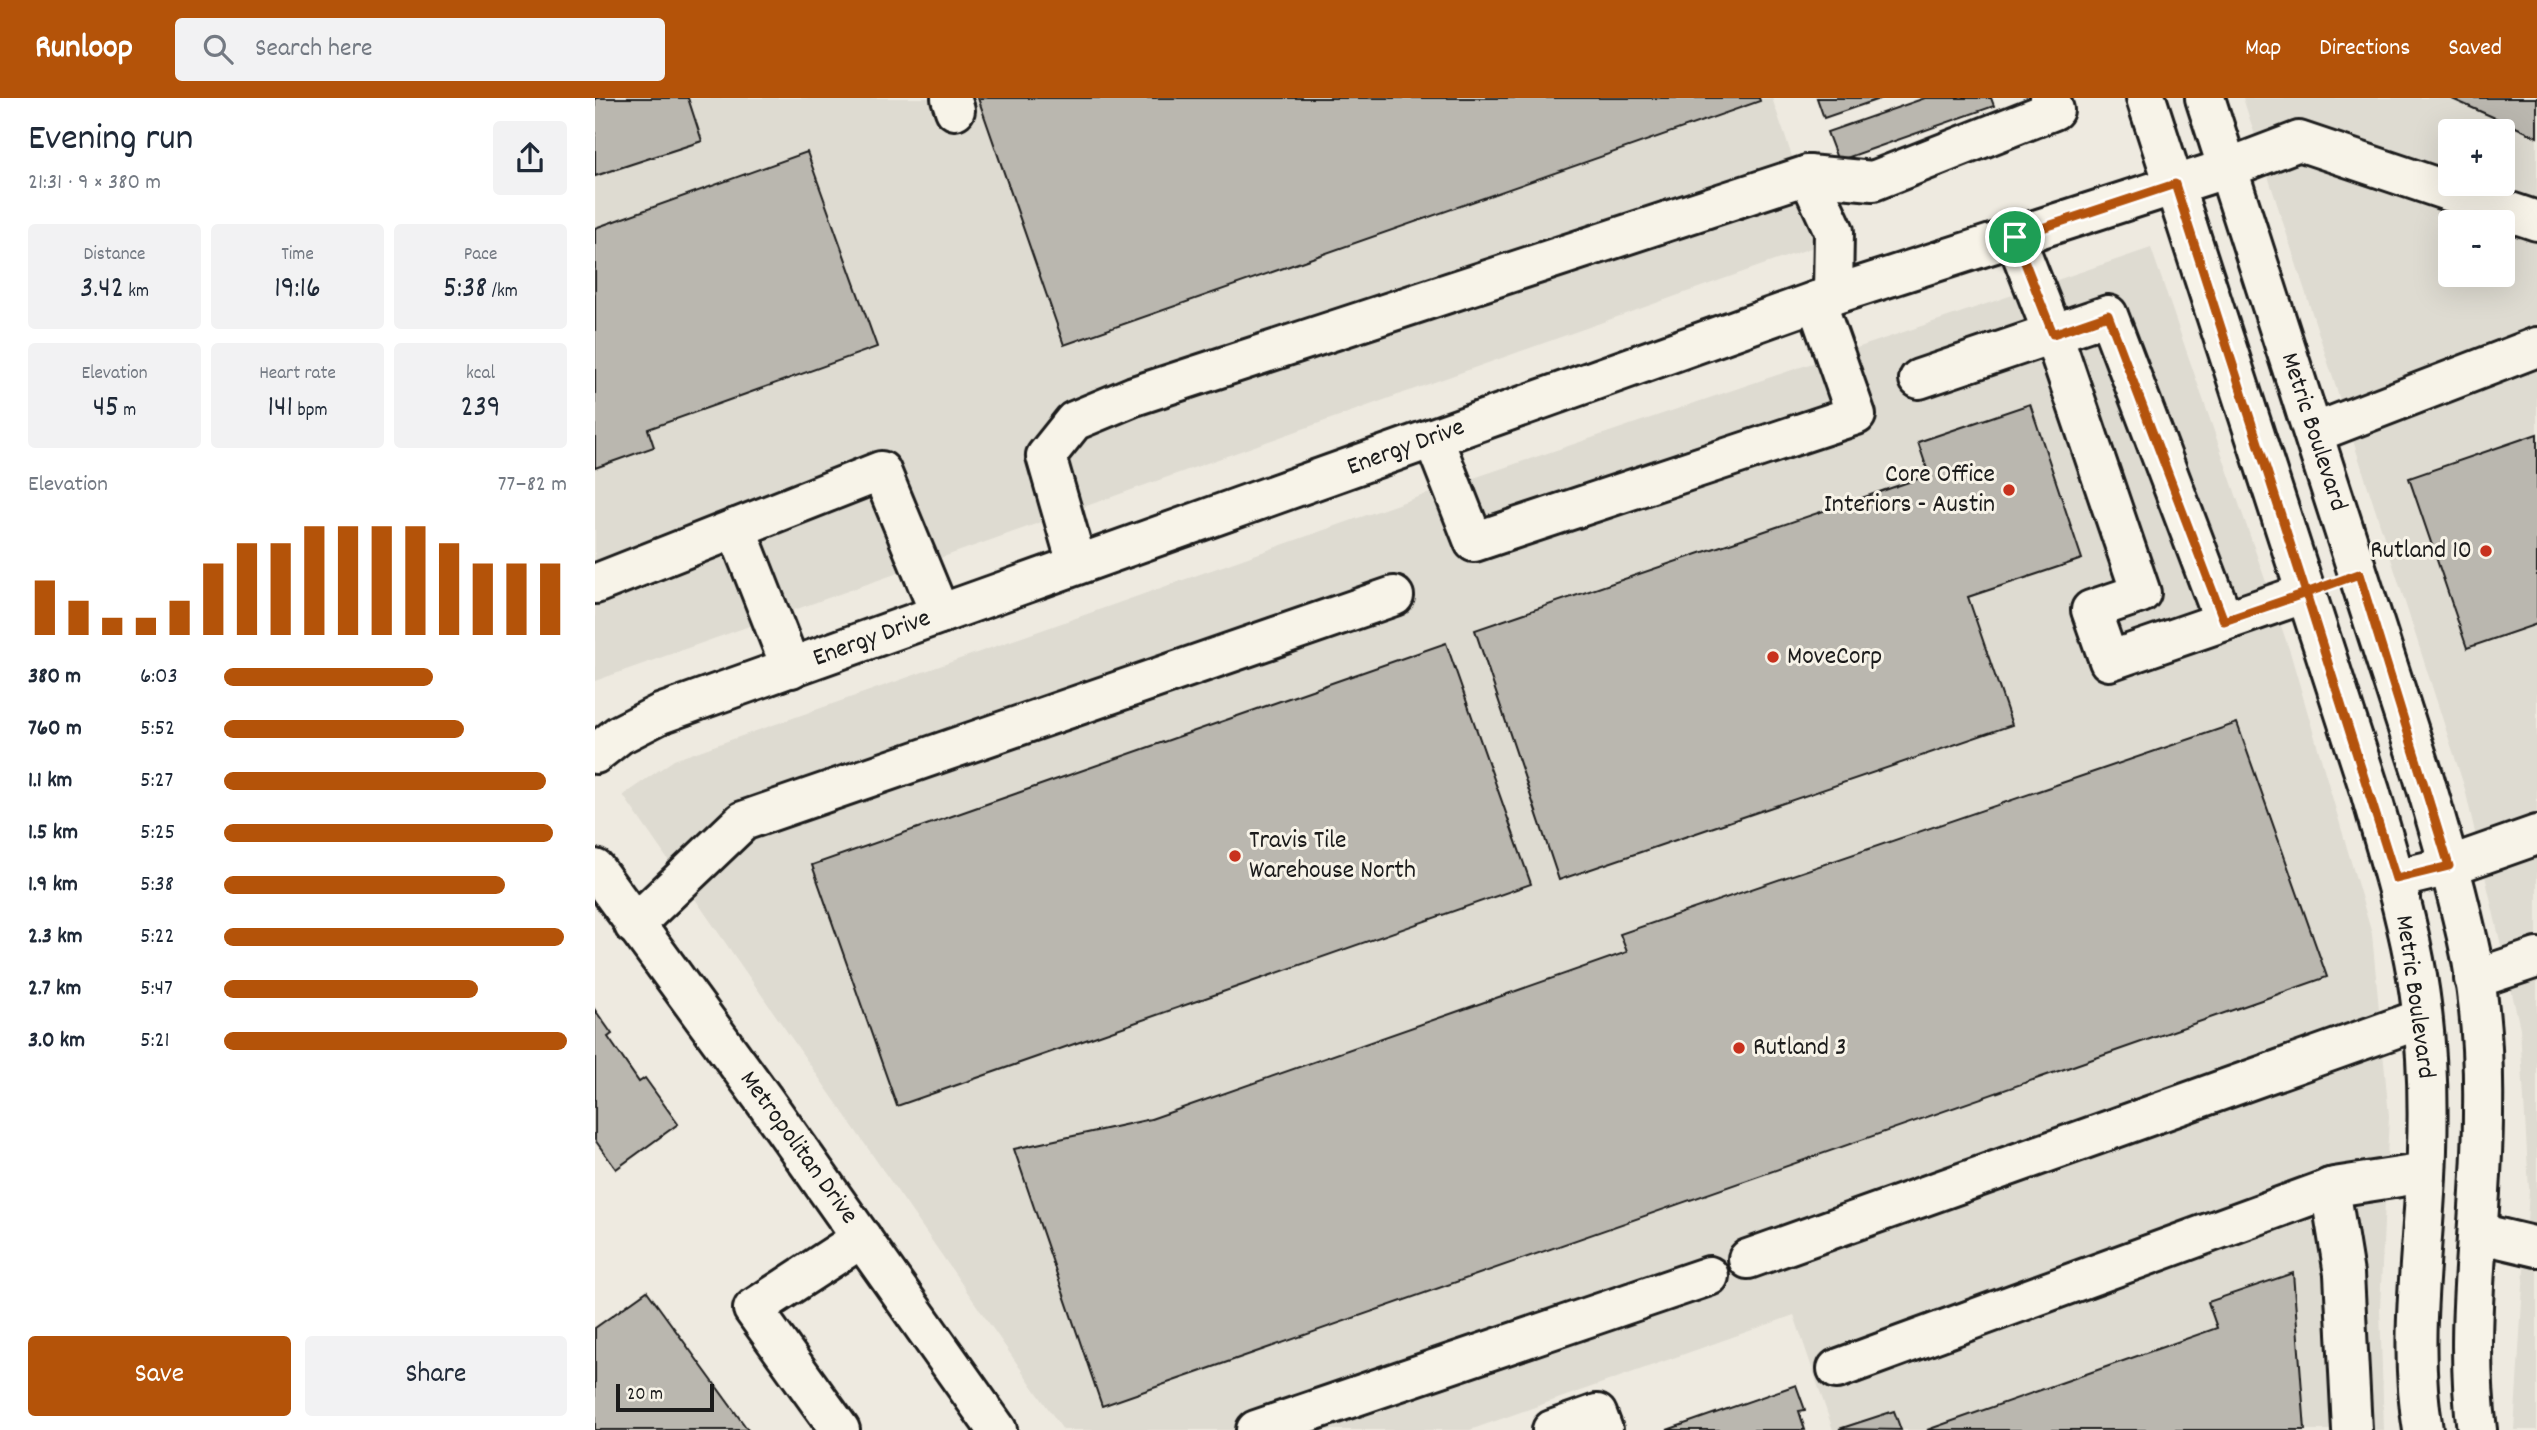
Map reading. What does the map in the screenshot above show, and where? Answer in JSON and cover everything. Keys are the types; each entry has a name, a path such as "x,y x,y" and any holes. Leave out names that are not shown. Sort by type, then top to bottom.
{"main road":[{"path":"1077,564 1046,456 1073,421 1134,396 1808,175 1873,181 2054,110 2050,98"},
{"name":"Metric Boulevard","path":"2146,98 2396,879 2414,963 2427,1107 2417,1365 2423,1430"},
{"name":"Metric Boulevard","path":"2205,98 2359,574 2449,866 2477,996 2483,1111 2482,1193 2473,1362 2477,1430"},
{"name":"Energy Drive","path":"595,754 619,735 660,714 1824,298 2228,168 2299,141 2537,221"},
{"path":"1433,438 1474,542 1856,415 1824,298 1834,231 1808,175"},
{"path":"2015,237 2053,334 2141,593 2091,610 2109,661 2359,574"},
{"path":"1919,379 2108,315 2224,621"},
{"path":"2314,433 2537,347"},
{"path":"595,584 881,471 940,614"},
{"path":"736,528 790,668"},
{"path":"635,925 743,821 1394,596"},
{"path":"2396,879 2449,866 2537,835"},
{"name":"Metropolitan Drive","path":"595,869 764,1100 997,1430"},
{"path":"1748,1259 2421,1019 2477,996 2537,958"},
{"path":"1837,1368 2330,1188 2426,1173"},
{"path":"2330,1188 2343,1274 2353,1430"},
{"path":"2478,1233 2537,1247"},
{"path":"841,1430 753,1309 862,1238"},
{"path":"1256,1430 1709,1276"},
{"path":"1552,1430 1597,1413 1603,1430"}],"shaded area":[{"path":"595,98 1772,98 1822,244 595,681"},
{"path":"2243,98 2537,98 2537,1430 2514,1430 2529,1190 2520,1028 2465,789"},
{"path":"2151,248 2290,652 2372,934 2389,1116 2380,1308 2384,1430 1833,1430 1794,1315 1470,1430 1063,1430 623,795 674,760 1412,499"}],"building":[{"path":"595,98 688,98 702,141 595,176"},
{"path":"978,98 1759,98 1760,101 1064,345"},
{"path":"1817,98 1882,98 1824,118"},
{"path":"1925,98 1991,98 1994,106 1838,161 1827,132"},
{"path":"2450,98 2537,98 2537,137 2515,127 2515,119 2497,119"},
{"path":"807,152 877,347 648,429 654,447 595,468 595,228"},
{"path":"2030,404 2082,559 1968,597 2012,725 1559,880 1475,630 1929,475 1918,442"},
{"name":"Rutland 10","path":"2537,434 2537,624 2467,648 2409,478"},
{"path":"1446,643 1531,884 897,1106 812,865"},
{"name":"Rutland 3","path":"2237,723 2327,977 1102,1406 1014,1149 1151,1119 1627,952 1620,934"},
{"path":"595,1010 612,1034 608,1037 639,1082 645,1078 678,1124 616,1169 595,1140"},
{"path":"2293,1273 2305,1430 1927,1430 2217,1328 2208,1302"},
{"path":"647,1291 748,1430 595,1430 595,1328"},
{"path":"1796,1385 1805,1410 1799,1411 1805,1430 1667,1430"},
{"path":"1894,1411 1901,1430 1839,1429"}],"place":[{"name":"Core Office Interiors - Austin","path":"2009,490"},
{"name":"Rutland 10","path":"2486,551"},
{"name":"MoveCorp","path":"1773,657"},
{"name":"Travis Tile Warehouse North","path":"1235,856"},
{"name":"Rutland 3","path":"1739,1048"}],"route":[{"path":"2015,237 2053,334 2108,315 2224,621 2306,593 2396,879 2449,866 2359,574 2306,593 2175,184 2015,237"}]}
